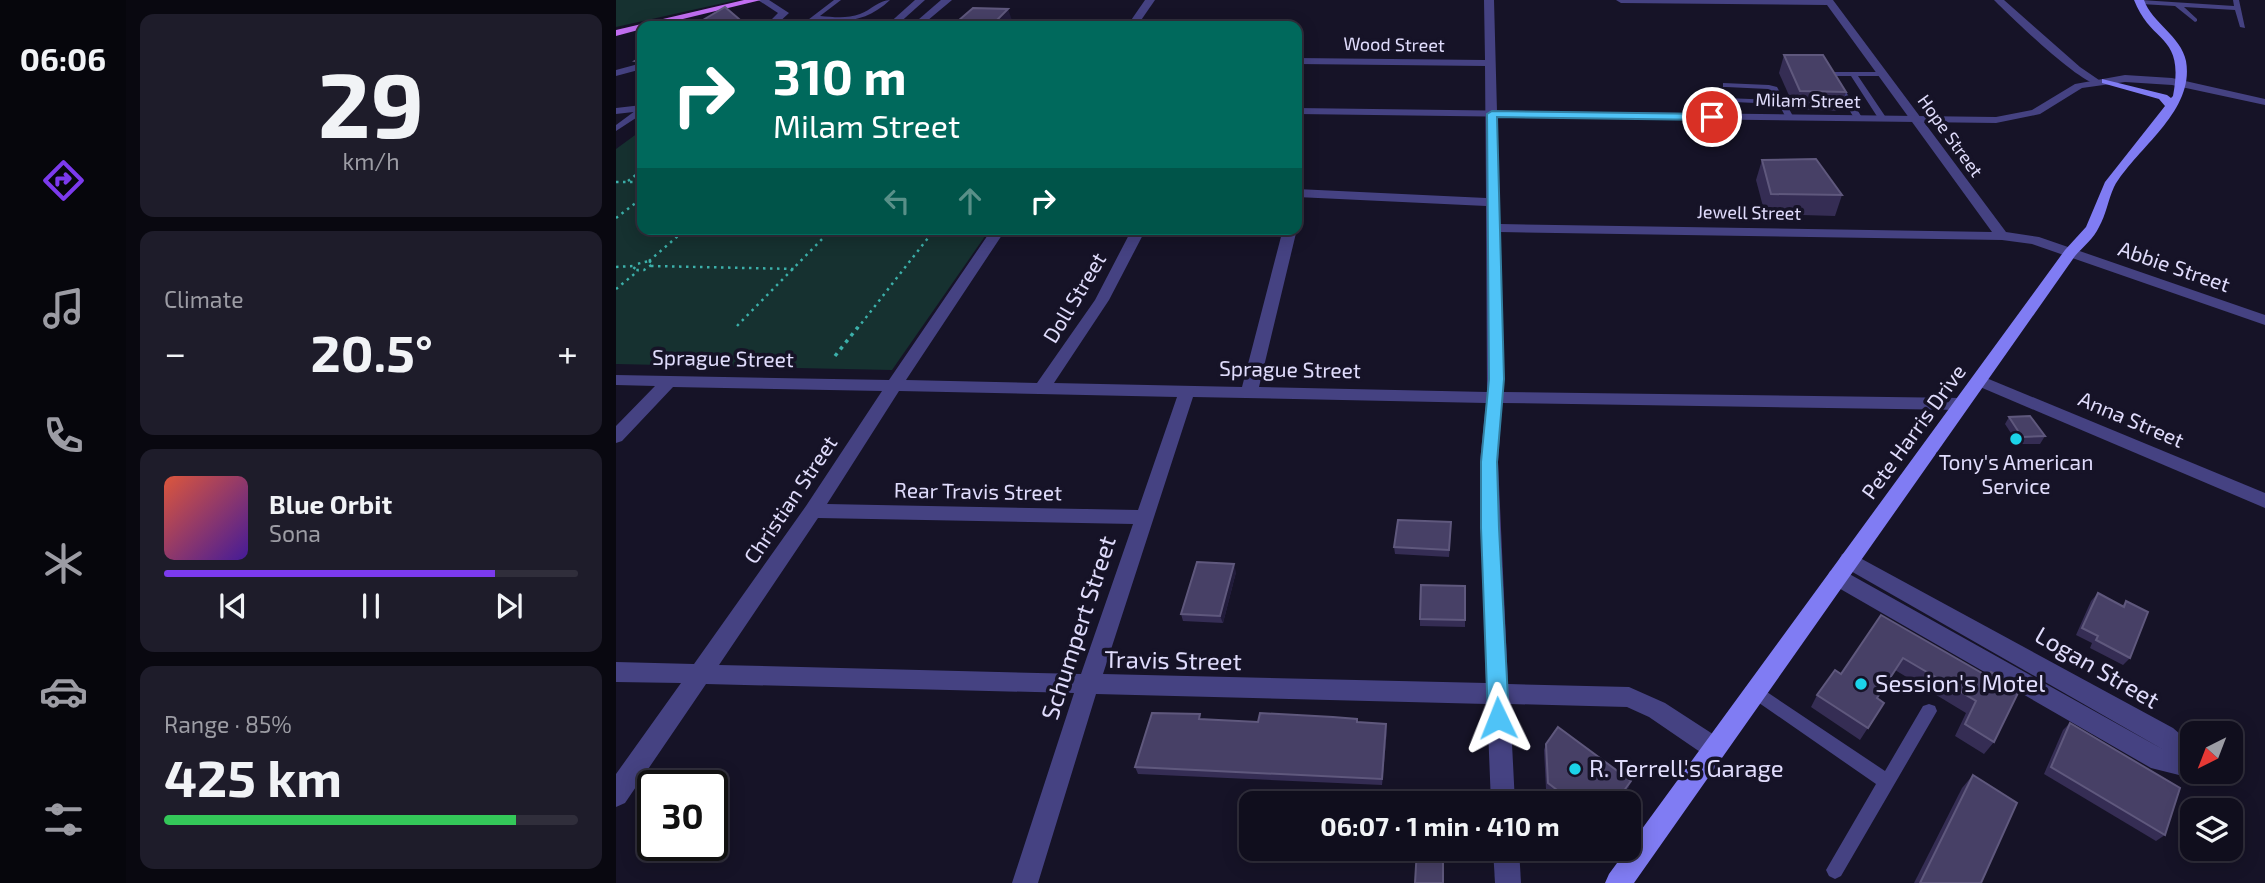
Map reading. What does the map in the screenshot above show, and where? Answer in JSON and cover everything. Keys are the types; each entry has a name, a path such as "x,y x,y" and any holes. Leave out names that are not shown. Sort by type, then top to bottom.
{"main road":[{"path":"665,21 756,0"},
{"path":"2140,1 2144,13 2169,39 2180,57 2181,84"},
{"path":"616,33 637,28"},
{"path":"2101,81 2163,97 2171,105"},
{"name":"Pete Harris Drive","path":"1618,883 2070,253 2092,228 2109,185 2178,96 2181,84"}],"street":[{"path":"763,0 784,13 775,21"},
{"path":"897,21 920,0"},
{"path":"922,21 947,0"},
{"path":"1135,21 1150,0"},
{"path":"1489,0 1495,397 1489,462 1502,791"},
{"path":"1620,0 1828,1"},
{"path":"2000,0 2076,69 2101,81"},
{"name":"Hope Street","path":"1828,1 2002,236"},
{"name":"Wood Street","path":"1302,61 1491,63"},
{"path":"616,73 637,67"},
{"name":"Milam Street","path":"1302,111 1989,120 2027,115 2045,108 2067,91 2101,81 2140,80 2181,84 2265,103"},
{"path":"616,111 637,109"},
{"path":"1302,193 1494,202"},
{"name":"Jewell Street","path":"1494,228 2002,236"},
{"name":"Christian Street","path":"616,795 813,512 995,235"},
{"name":"Doll Street","path":"1043,387 1102,300 1136,235"},
{"path":"1249,391 1258,364 1272,290 1288,235"},
{"path":"2002,236 2034,240 2070,253"},
{"name":"Abbie Street","path":"2070,253 2265,320"},
{"name":"Sprague Street","path":"616,380 1962,404"},
{"name":"Anna Street","path":"1979,380 2265,502"},
{"path":"616,438 669,381"},
{"name":"Schumpert Street","path":"1025,883 1143,517 1187,391"},
{"name":"Rear Travis Street","path":"813,512 1143,517"},
{"name":"Logan Street","path":"1843,568 2165,736 2181,750 2183,759 2179,764 2159,760 1843,568"},
{"name":"Travis Street","path":"616,672 1629,697 1657,710 1714,748"},
{"path":"1507,861 1508,883"}],"lane":[{"path":"809,21 838,0"},
{"path":"813,18 859,19 887,0"},
{"path":"2140,1 2237,4 2243,27"},
{"path":"2177,4 2195,20"},
{"path":"1859,119 1831,74 1883,74"},
{"path":"1853,74 1884,119"},
{"path":"1726,85 1769,87 1790,118"},
{"path":"1736,117 1728,100 1781,102"},
{"path":"618,127 637,113"},
{"path":"1755,691 1887,782"},
{"path":"1835,870 1929,711"}],"path":[{"path":"626,182 637,174"},
{"path":"616,182 637,182"},
{"path":"616,218 637,202"},
{"path":"616,267 634,266 649,261 679,235"},
{"path":"737,326 826,235"},
{"path":"835,356 930,235"},
{"path":"649,261 653,263 651,266"},
{"path":"634,266 634,270 638,271"},
{"path":"616,289 638,271 651,266 794,269"}],"green space":[{"path":"616,0 737,0 637,21 616,27"},
{"path":"637,134 637,235 986,235 892,370 616,364 616,149"}],"building":[{"path":"725,7 741,21 701,21"},
{"path":"973,8 1008,9 996,21 958,21"},
{"path":"1784,55 1823,55 1846,92 1800,91"},
{"path":"1816,159 1842,195 1771,194 1762,160"},
{"path":"2030,416 2045,436 2022,437 2009,417"},
{"path":"1398,520 1451,522 1449,550 1394,547"},
{"path":"1197,562 1234,564 1220,616 1181,614"},
{"path":"1421,585 1465,586 1465,620 1420,619"},
{"path":"2098,593 2124,607 2126,601 2148,612 2130,658 2096,640 2098,636 2082,628"},
{"path":"1881,615 1989,677 1991,672 2020,689 1994,742 1965,724 1976,701 1903,658 1877,698 1884,703 1868,728 1817,695 1835,670 1841,674"},
{"path":"1152,713 1200,714 1199,719 1258,722 1260,713 1357,719 1357,722 1386,724 1382,779 1135,767"},
{"path":"2070,723 2180,788 2165,835 2051,767"},
{"name":"R. Terrell's Garage","path":"1558,727 1631,781 1624,791 1558,791 1548,783 1546,744"},
{"path":"1973,775 2017,803 1981,883 1920,883"},
{"path":"1416,861 1443,861 1443,883 1415,883"}],"place":[{"name":"Tony's American Service","path":"2016,439"},
{"name":"Session's Motel","path":"1861,684"},
{"name":"R. Terrell's Garage","path":"1575,769"}],"route":[{"path":"1498,718 1489,462 1496,379 1492,114 1712,117"}]}
